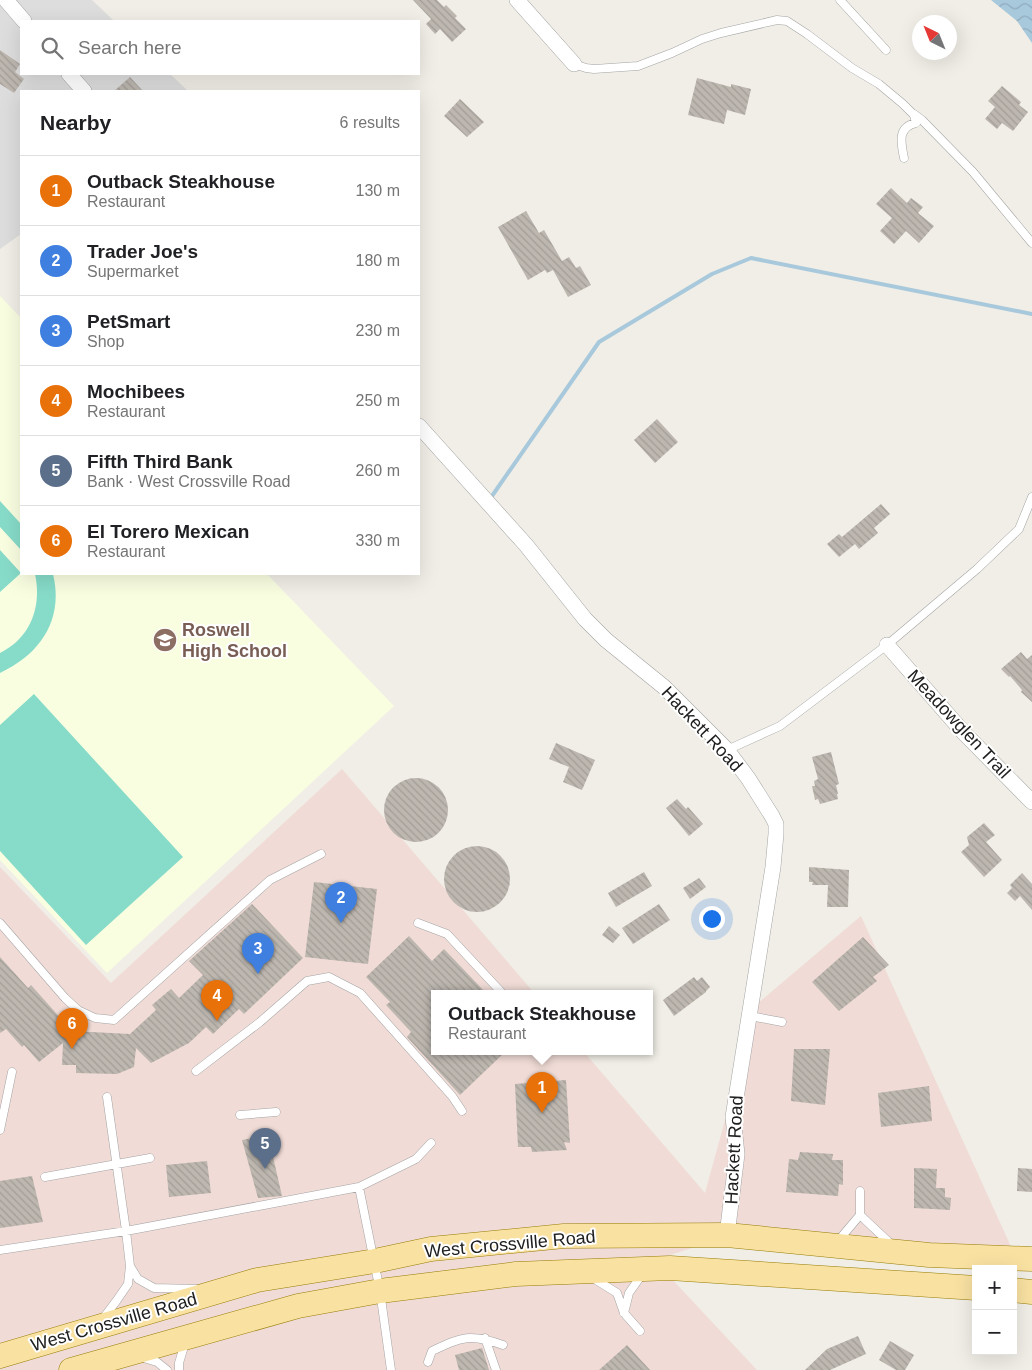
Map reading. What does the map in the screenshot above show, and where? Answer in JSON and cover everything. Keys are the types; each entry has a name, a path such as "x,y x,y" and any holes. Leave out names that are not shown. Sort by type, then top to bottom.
{"main road":[{"name":"West Crossville Road","path":"0,1356 257,1280 375,1261 431,1249 564,1236 727,1235 928,1256 1032,1259"},
{"name":"West Crossville Road","path":"71,1370 298,1306 380,1291 516,1274 670,1268 972,1288"},
{"path":"1017,1290 1032,1292"}],"street":[{"path":"6,0 23,20"},
{"path":"517,0 574,64"},
{"path":"70,75 83,90"},
{"name":"Hackett Road","path":"420,427 526,545 585,619 606,640 664,687 727,750 748,778 776,824 750,1016 733,1117 736,1154 727,1235"},
{"name":"Meadowglen Trail","path":"886,645 964,733 1032,802"}],"lane":[{"path":"840,0 886,50"},
{"path":"574,64 594,69 638,66 702,39 777,20 787,21 876,82 922,120 973,172 1032,243"},
{"path":"904,158 901,147 901,134 907,126 916,123 916,119 911,112"},
{"path":"727,750 780,726 886,645 977,569 1019,529 1032,497"},
{"path":"0,924 65,998 78,1010 96,1018 114,1020 270,880 321,854"},
{"path":"418,922 447,934 499,990"},
{"path":"196,1071 233,1044 308,981 329,977 360,993 452,1096 462,1110"},
{"path":"750,1016 782,1022"},
{"path":"0,1130 12,1072"},
{"path":"95,1328 128,1284 130,1266 107,1097"},
{"path":"240,1115 276,1112"},
{"path":"0,1250 126,1231 359,1187 416,1159 431,1143"},
{"path":"45,1177 150,1158"},
{"path":"359,1187 375,1261 391,1370"},
{"path":"833,1246 860,1215 860,1191"},
{"path":"860,1215 902,1253"},
{"path":"130,1266 138,1279 154,1288 223,1290"},
{"path":"624,1313 629,1293 646,1269"},
{"path":"584,1271 617,1293 624,1313 640,1331"},
{"path":"179,1370 182,1348 188,1336"},
{"path":"428,1362 432,1351 457,1340 471,1337 485,1338 503,1345"},
{"path":"485,1338 496,1370"},
{"path":"126,1353 157,1362 167,1370"}],"shaded area":[{"path":"0,0 92,0 113,20 20,20 20,75 171,75 187,90 20,90 20,235 0,249"},
{"name":"Roswell High School","path":"0,296 20,317 20,575 268,575 394,706 107,973 0,860"},
{"path":"0,501 20,523 20,549 0,527"},
{"path":"0,550 20,574 0,592"},
{"path":"35,575 53,575 56,590 52,620 38,645 27,656 0,673 0,653 20,639 32,620 37,598"},
{"path":"34,694 183,857 86,945 0,851 0,725"},
{"path":"342,769 532,990 431,990 431,1055 587,1055 705,1193 757,1004 861,916 1017,1260 739,1233 654,1260 757,1370 0,1370 0,867 111,983"}],"water":[{"path":"991,0 1032,0 1032,43 1017,21"}],"building":[{"path":"413,0 437,0 444,7 446,5 457,16 455,18 466,29 452,42 440,29 435,34 426,24 431,19"},
{"path":"0,50 20,64 15,72 24,79 14,93 0,84"},
{"path":"130,77 142,90 115,90"},
{"path":"697,78 731,87 731,84 751,89 745,115 727,110 724,124 688,115"},
{"path":"1002,86 1021,102 1019,105 1028,112 1013,131 1002,123 997,129 985,119 995,107 988,101"},
{"path":"460,99 484,122 467,137 444,116"},
{"path":"891,188 907,203 911,198 923,207 918,213 934,226 919,243 906,231 894,244 880,231 892,218 876,204"},
{"path":"526,211 539,233 544,230 562,261 569,257 576,268 580,266 591,285 568,297 553,270 547,273 545,270 528,280 498,227"},
{"path":"657,419 678,442 655,463 634,440"},
{"path":"881,504 890,514 874,528 878,533 859,549 855,544 839,557 827,544 839,534 842,537"},
{"path":"1021,652 1027,659 1032,655 1032,702 1021,692 1022,690 1010,676 1001,669"},
{"path":"556,743 595,760 582,790 563,782 569,767 549,759"},
{"path":"831,752 839,784 836,785 838,799 820,804 818,799 815,800 812,786 815,786 814,781 818,779 812,757"},
{"path":"416,778 434,784 442,792 448,810 442,828 434,836 416,842 398,836 390,828 384,810 390,792 398,784"},
{"path":"677,799 686,809 688,807 703,824 689,836 666,808"},
{"path":"984,823 995,835 986,842 1002,860 984,877 961,852 969,845 967,837"},
{"path":"477,846 490,849 500,856 507,866 510,879 507,892 500,902 490,909 477,912 464,909 454,902 447,892 444,879 447,866 454,856 464,849"},
{"path":"809,867 849,870 848,907 827,907 828,885 812,885 813,882 809,882"},
{"path":"644,872 652,886 616,907 608,893"},
{"path":"1022,873 1032,884 1032,910 1020,896 1015,901 1007,893 1012,888 1010,885"},
{"path":"699,878 706,887 690,899 683,888"},
{"path":"314,882 377,889 368,964 305,957"},
{"path":"252,904 303,958 244,1014 239,1009 213,1034 206,1027 189,1043 151,1063 136,1048 134,1067 117,1074 76,1073 76,1065 62,1065 63,1043 39,1062 6,1029 0,1033 0,957 28,988 31,985 72,1031 130,1034 156,1010 152,1005 171,989 179,998 203,975 189,961"},
{"path":"659,904 670,920 633,944 622,928"},
{"path":"609,926 620,935 613,943 602,935"},
{"path":"409,936 432,961 444,949 483,990 431,990 431,1055 502,1055 460,1095 407,1037 411,1032 386,1005 390,1002 366,977"},
{"path":"863,937 889,965 873,977 877,981 839,1011 812,982"},
{"path":"694,977 697,981 702,977 710,987 674,1016 663,1000"},
{"path":"794,1049 830,1049 825,1105 791,1101"},
{"path":"566,1080 570,1143 564,1142 567,1150 532,1152 531,1147 518,1147 515,1084"},
{"path":"929,1086 932,1121 881,1127 878,1093"},
{"path":"268,1135 282,1196 258,1198 242,1140"},
{"path":"800,1152 833,1154 832,1160 843,1160 843,1185 839,1184 838,1196 786,1192 789,1159 798,1160"},
{"path":"207,1161 211,1193 169,1197 166,1165"},
{"path":"914,1168 937,1169 936,1188 945,1188 945,1197 951,1198 950,1210 914,1208"},
{"path":"1018,1168 1032,1169 1032,1192 1017,1191"},
{"path":"32,1176 43,1222 0,1228 0,1181"},
{"path":"858,1336 866,1354 830,1370 805,1370 827,1349"},
{"path":"890,1341 914,1355 905,1370 896,1370 879,1360"},
{"path":"627,1345 650,1370 599,1370"},
{"path":"482,1348 489,1370 459,1370 455,1355"}],"waterway":[{"path":"492,496 599,342 712,274 751,258 1032,314"}],"place":[{"name":"Roswell High School","path":"165,640"},
{"name":"Trader Joe's","path":"341,923"},
{"name":"PetSmart","path":"258,974"},
{"name":"Mochibees","path":"217,1021"},
{"name":"El Torero Mexican","path":"72,1049"},
{"name":"Outback Steakhouse","path":"542,1113"},
{"name":"Fifth Third Bank","path":"265,1169"}]}
